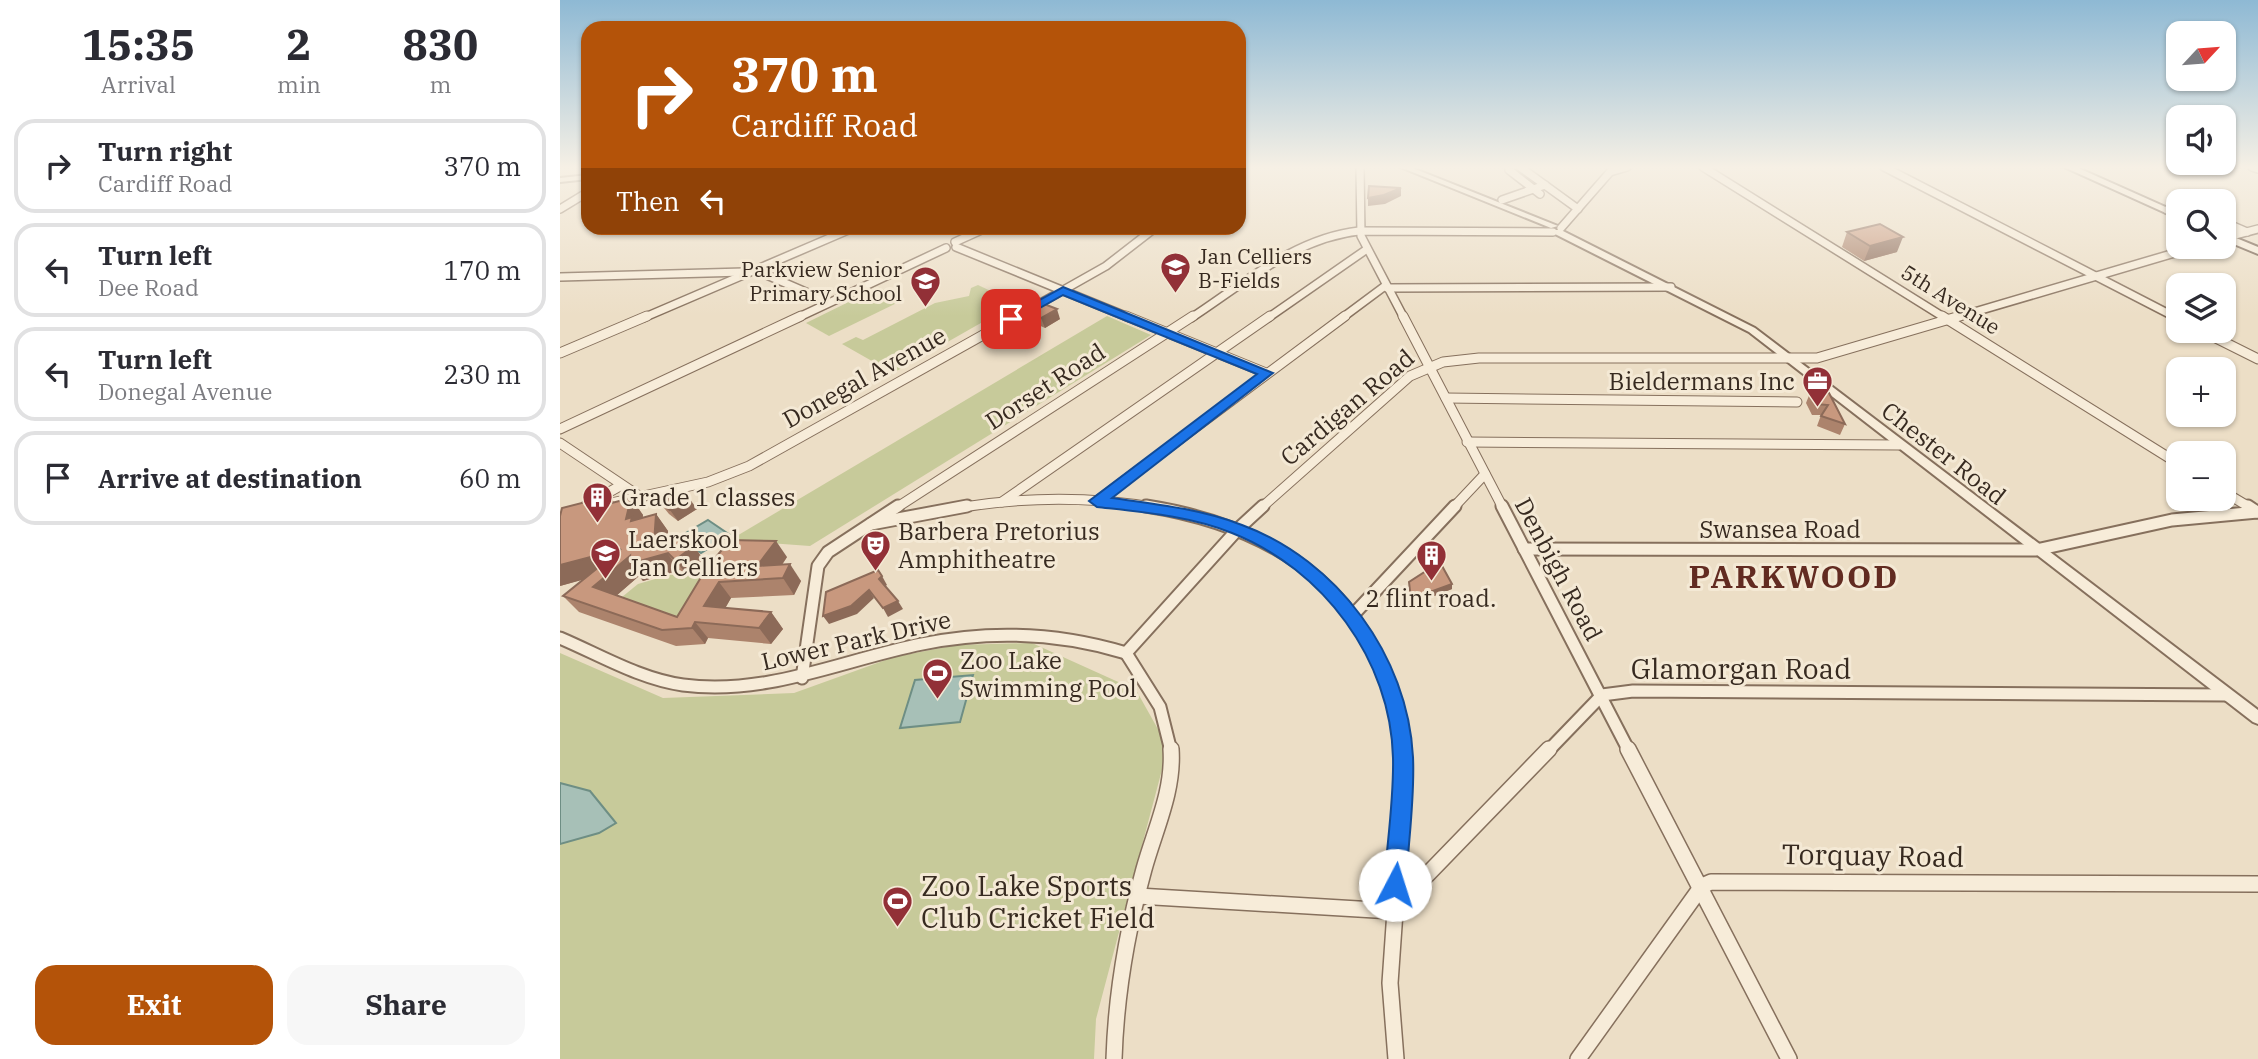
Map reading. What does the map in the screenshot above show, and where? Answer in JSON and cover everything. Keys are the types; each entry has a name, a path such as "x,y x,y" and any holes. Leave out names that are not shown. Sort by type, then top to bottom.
{"main road":[{"path":"2236,243 2255,249"}],"street":[{"name":"Denbigh Road","path":"1359,216 1359,231 1386,287 1702,886 1789,1059"},
{"name":"Chester Road","path":"1526,216 1556,228 1745,326 1793,360 2036,551 2258,718"},
{"path":"1556,228 1569,216"},
{"name":"5th Avenue","path":"1782,216 2166,456"},
{"path":"1979,216 2166,312"},
{"path":"2236,227 2248,232"},
{"name":"Dorset Road","path":"802,678 820,561 835,546 1305,244 1331,234 1359,231 1536,232 1556,228"},
{"path":"2236,236 2258,229"},
{"path":"560,354 837,235"},
{"path":"560,429 974,235"},
{"name":"Donegal Avenue","path":"621,487 578,514 715,480 749,466 1114,261 1146,235"},
{"path":"956,245 1266,373"},
{"path":"1002,502 1214,352 1367,249"},
{"name":"Cardigan Road","path":"1126,653 1238,529 1410,376 1429,365 1449,359 1479,358 1817,358 2166,255"},
{"path":"560,277 753,271 829,302"},
{"path":"1097,501 1266,373 1386,287 1671,287"},
{"path":"2226,343 2258,359"},
{"path":"1446,398 1797,402"},
{"path":"1468,442 1899,445"},
{"path":"560,443 636,499"},
{"path":"1352,616 1485,474"},
{"path":"920,491 932,512"},
{"path":"2236,499 2258,512"},
{"path":"871,524 1002,502 1097,501 1159,509 1238,529 1279,551 1313,574 1352,616 1373,646 1387,678 1403,757 1402,807 1387,985 1396,1059"},
{"name":"Swansea Road","path":"1524,549 2036,551 2080,538 2172,520 2258,512"},
{"name":"Lower Park Drive","path":"560,638 682,685 737,686 802,678 911,646 971,636 1030,636 1126,653"},
{"path":"1114,1059 1120,985 1138,896 1164,806 1172,752 1169,730 1157,701 1126,653"},
{"name":"Glamorgan Road","path":"1392,911 1587,714 1602,695 1700,691 2228,695"},
{"name":"Torquay Road","path":"1702,886 1723,880 2258,884"},
{"path":"1578,1059 1702,886"},
{"path":"1138,896 1392,911"}],"green space":[{"path":"978,285 1016,303 893,373 842,344 856,337 863,340 935,303 969,296 971,288"},
{"path":"879,287 903,300 829,336 806,323"},
{"path":"1107,316 1151,335 810,546 730,540"},
{"path":"726,574 682,625 611,606 638,584 669,575"},
{"path":"1032,643 1136,690 1168,747 1096,1019 1094,1059 560,1059 560,653 663,698 794,693 894,657 957,645"}],"water":[{"path":"708,520 730,535 701,553 679,537"},
{"name":"Zoo Lake Swimming Pool","path":"973,675 960,722 900,728 915,680"},
{"path":"560,783 590,791 616,823 599,833 560,844"}],"building":[{"path":"1880,224 1903,237 1870,246 1847,232"},
{"path":"1044,304 1057,309 1041,318 1028,312"},
{"path":"1810,393 1829,393 1845,424 1821,416 1828,405 1816,404"},
{"path":"682,493 689,498 670,510 660,503"},
{"path":"609,496 608,504 631,498 626,519 632,517 631,521 656,514 654,544 683,536 694,546 675,560 668,553 629,564 630,556 593,587 677,617 706,569 730,540 776,541 757,566 790,564 783,578 719,582 704,606 771,612 759,628 695,622 692,628 662,630 563,596 621,549 560,565 562,508"},
{"name":"2 flint road.","path":"1436,555 1452,584 1411,599 1409,582 1429,569 1425,557"},
{"path":"878,570 882,576 879,579 898,601 883,608 869,590 851,606 823,616 826,592"}],"place":[{"name":"Jan Celliers B-Fields","path":"1175,295"},
{"name":"Parkview Senior Primary School","path":"925,308"},
{"name":"Bieldermans Inc","path":"1818,408"},
{"name":"Grade 1 classes","path":"598,524"},
{"name":"Barbera Pretorius Amphitheatre","path":"875,572"},
{"name":"Laerskool Jan Celliers","path":"605,580"},
{"name":"2 flint road.","path":"1431,583"},
{"name":"Zoo Lake Swimming Pool","path":"937,701"},
{"name":"Zoo Lake Sports Club Cricket Field","path":"898,928"}],"district":[{"name":"PARKWOOD","path":"1794,576"}],"route":[{"path":"1011,319 1063,290 1266,373 1097,501 1169,511 1238,529 1279,551 1313,574 1328,587 1352,616 1373,646 1387,678 1397,716 1403,757 1402,807 1395,885"}]}
